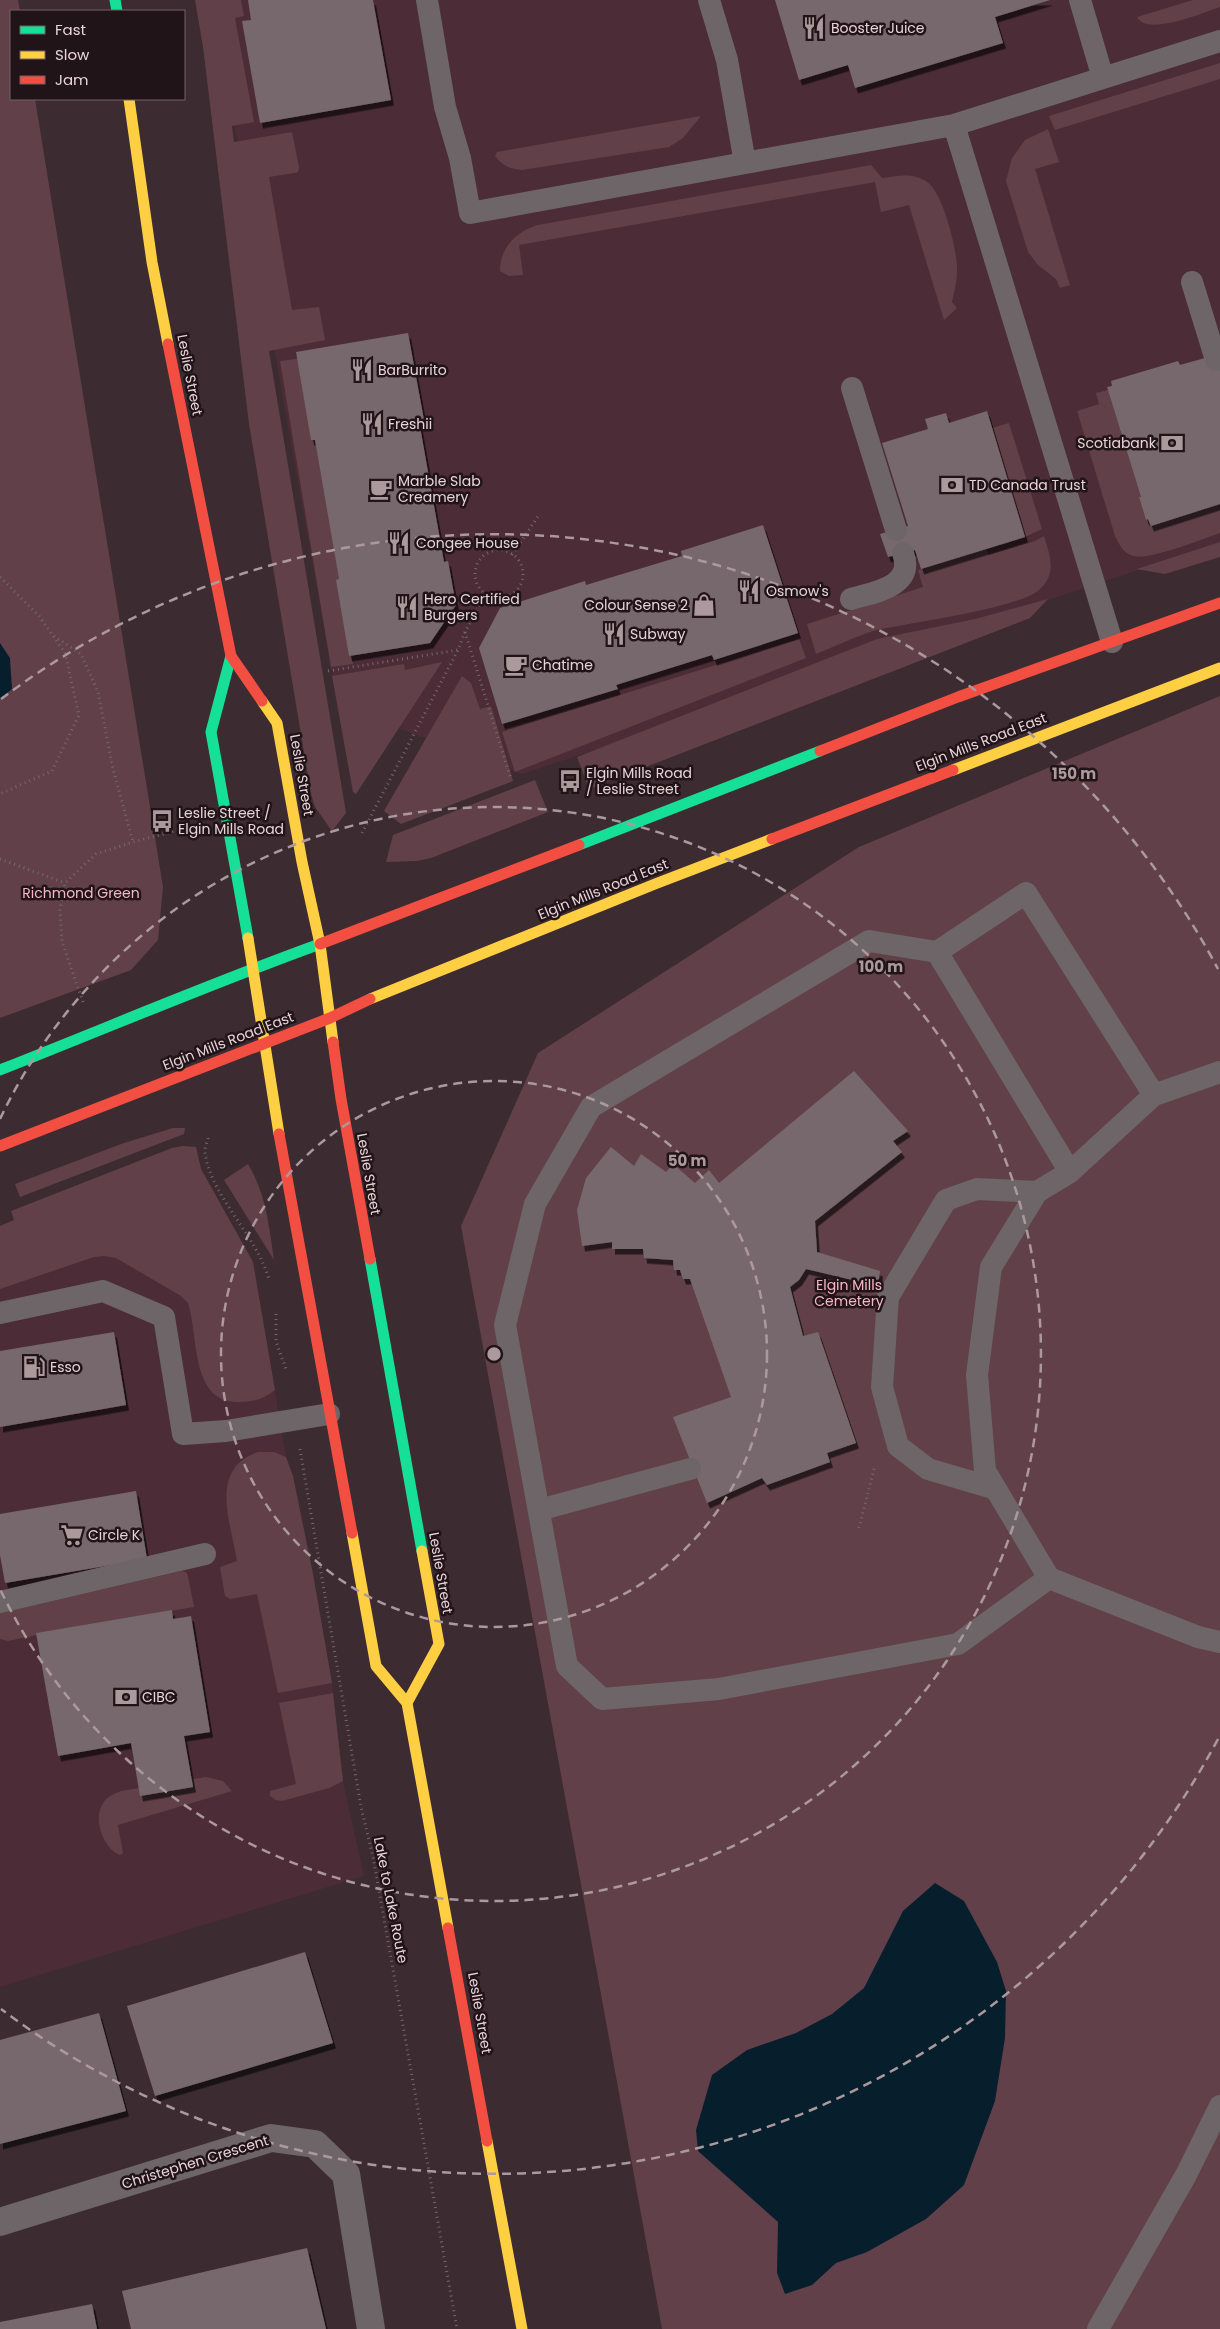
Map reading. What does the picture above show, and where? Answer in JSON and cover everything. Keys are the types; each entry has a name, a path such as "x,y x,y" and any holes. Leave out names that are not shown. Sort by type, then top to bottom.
{"main road":[{"name":"Leslie Street","path":"129,100 152,262 230,656 277,723 302,862 320,944 341,1099 439,1644 407,1703"},
{"path":"0,1070 189,996 254,968 958,697 1220,603"},
{"name":"Leslie Street","path":"230,656 211,732 254,968 264,1042 329,1414 376,1666 407,1703 522,2329"},
{"name":"Elgin Mills Road East","path":"0,1146 330,1018 395,988 655,884 1220,668"}],"street":[{"name":"Christephen Crescent","path":"0,2222 271,2138 315,2144 346,2174 371,2329"}],"lane":[{"path":"427,0 445,107 460,158 470,213 954,125 1220,41"},
{"path":"709,0 726,60 745,163"},
{"path":"1080,0 1103,78"},
{"path":"954,125 1112,642"},
{"path":"1192,282 1216,360"},
{"path":"852,388 896,530"},
{"path":"851,599 898,582 904,573 903,553"},
{"path":"1049,1578 958,1644 719,1689 602,1699 568,1666 505,1325 534,1204 591,1107 869,941 937,952 1026,893 1154,1095"},
{"path":"937,952 1070,1172"},
{"path":"1220,1072 1154,1095 1070,1172 1037,1192 991,1267 976,1375 985,1471 1049,1578 1198,1636 1220,1642"},
{"path":"996,1490 928,1469 898,1446 882,1387 888,1298 946,1200 976,1189 1037,1192"},
{"path":"0,1313 103,1291 164,1317 183,1434 226,1431 329,1414"},
{"path":"538,1510 690,1469"},
{"path":"0,1602 205,1554"},
{"path":"1098,2329 1186,2175 1220,2106"}],"path":[{"path":"512,555 539,515"},
{"path":"499,551 512,555 521,565 523,572 520,585 515,591 501,598 486,594 476,582 476,566 485,555 492,552 499,551"},
{"path":"0,577 38,616 65,653 79,715 52,771 0,794"},
{"path":"362,833 486,594"},
{"path":"465,632 511,779"},
{"path":"52,634 81,654 98,692 113,769 132,842"},
{"path":"328,671 458,650"},
{"path":"84,1005 62,942 60,910 65,883 96,854 132,842 179,830"},
{"path":"0,859 65,883"},
{"path":"208,1138 204,1152 217,1186 261,1256 271,1287"},
{"path":"274,1305 276,1342 287,1370"},
{"path":"859,1528 876,1461 898,1446"},
{"name":"Lake to Lake Route","path":"304,1474 361,1807 373,1857 457,2329"}],"shaded area":[{"path":"212,0 1220,0 1220,543 522,774 338,706"},
{"path":"183,1146 196,1147 201,1169 253,1262 286,1457 293,1476 313,1574 332,1683 343,1781 364,1876 0,1987 0,1226 14,1220 11,1211 172,1148"}],"green space":[{"name":"Richmond Green","path":"0,0 18,0 20,10 10,10 10,100 35,100 163,887 158,940 131,970 0,1018"},
{"path":"195,0 241,0 244,16 235,18 254,122 232,126 234,142 292,132 299,167 298,172 269,177 292,310 319,307 325,340 269,351 346,813 332,831 315,807 311,794 249,424 203,47"},
{"path":"1193,0 1220,0 1220,7 1189,18 1163,24 1152,25 1143,23 1137,17"},
{"path":"1220,63 1220,79 1055,130 1049,116"},
{"path":"701,116 683,138 669,147 522,170 507,166 495,156 497,152"},
{"path":"1048,129 1059,162 1035,169 1070,285 1060,288 1056,279 1038,265 1028,252 1006,181 1012,158 1025,140"},
{"path":"871,165 882,178 911,176 922,179 933,188 939,197 952,237 957,263 952,302 957,308 944,320 909,205 881,212 875,182 519,245 523,275 509,276 500,271 506,247 523,231 538,225"},
{"path":"303,358 353,664 331,667 280,361"},
{"path":"1108,390 1141,497 1139,497 1146,520 1148,519 1151,526 1220,504 1220,533 1175,549 1140,557 1127,553 1122,548 1115,536 1077,411 1099,404 1096,393"},
{"path":"1009,423 1042,529 1025,537 992,428"},
{"path":"1044,536 1051,564 1049,577 1040,589 1028,596 987,609 873,631 816,654 807,624 923,587 918,570 986,549 989,555 1035,541"},
{"path":"1220,542 1220,557 1165,574 1137,569"},
{"path":"1048,599 1030,618 589,789 577,757 877,639 975,619"},
{"path":"799,639 806,658 515,772 502,732"},
{"path":"442,662 356,794 353,792 332,676 404,664 405,670"},
{"path":"462,676 471,683 480,709 491,706 513,781 401,824 384,811"},
{"name":"Elgin Mills Cemetery","path":"1220,696 1220,2329 662,2329 461,1226 538,1053 859,847"},
{"path":"535,780 548,812 431,858 417,861 386,862 393,835"},
{"path":"173,1128 185,1128 184,1134 20,1197 15,1184 124,1143"},
{"path":"183,1146 196,1147 201,1169 253,1262 275,1390 267,1396 258,1399 239,1402 223,1399 212,1392 204,1380 199,1366 188,1303 181,1296 116,1258 94,1257 0,1289 0,1226 14,1220 11,1211 172,1148"},
{"path":"248,1164 263,1199 274,1260 224,1180"},
{"path":"258,1452 274,1452 286,1457 293,1476 313,1574 332,1683 278,1693 257,1594 230,1599 225,1596 220,1567 237,1561 228,1514 228,1484 233,1471 242,1460"},
{"path":"182,1571 186,1572 188,1576 194,1607 37,1633 37,1635 8,1641 0,1639 0,1613"},
{"path":"333,1693 343,1781 329,1788 282,1801 276,1800 270,1796 270,1791 296,1784 279,1703"},
{"path":"206,1777 223,1781 232,1791 118,1825 123,1853 120,1855 109,1847 102,1833 99,1818 104,1802 110,1796 121,1791"}],"water":[{"path":"0,643 10,658 12,689 0,699"},
{"path":"935,1883 964,1901 997,1962 1006,1991 1005,2038 995,2101 964,2185 926,2219 867,2252 836,2263 812,2285 785,2294 777,2273 778,2222 698,2151 696,2130 712,2075 747,2050 796,2033 832,2014 864,1988 903,1911"}],"building":[{"path":"248,0 373,0 391,100 260,123 242,21 251,20"},
{"path":"775,0 1050,0 995,17 1003,43 855,88 848,65 799,80"},
{"path":"408,333 424,420 419,421 444,562 448,561 456,605 430,643 349,656 336,580 339,579 315,440 311,440 296,352"},
{"name":"Scotiabank","path":"1205,358 1220,359 1220,504 1151,526 1148,519 1146,520 1139,497 1141,497 1107,387 1112,386 1111,381 1178,361 1180,365"},
{"name":"TD Canada Trust","path":"987,411 1025,537 921,569 915,550 888,557 880,534 908,526 882,443 928,429 925,419 946,413 949,423"},
{"path":"763,525 798,633 714,660 712,655 616,685 618,689 502,724 479,648 500,608 585,581 586,585 682,556 681,551"},
{"path":"854,1071 908,1131 893,1141 902,1152 815,1221 817,1252 880,1271 878,1286 806,1269 799,1280 790,1287 803,1336 818,1332 856,1443 827,1453 830,1462 767,1485 762,1478 707,1503 673,1417 731,1397 690,1279 683,1279 680,1270 674,1270 673,1260 644,1258 643,1249 612,1249 612,1242 582,1246 577,1210 586,1178 611,1147 634,1166 641,1154 666,1172 673,1164 695,1183 709,1170 719,1183"},
{"path":"114,1332 126,1405 0,1427 0,1351"},
{"name":"Circle K","path":"136,1491 147,1559 5,1583 0,1555 0,1514"},
{"name":"CIBC","path":"172,1610 173,1619 191,1616 210,1732 184,1736 193,1787 140,1796 131,1743 58,1756 36,1633"},
{"path":"305,1952 333,2043 155,2096 127,2006"},
{"path":"99,2013 126,2111 0,2144 0,2040"},
{"path":"307,2248 326,2329 131,2329 122,2291"},
{"path":"92,2304 97,2329 0,2329 0,2322"}],"traffic: fast":[{"path":"115,0 117,10"},
{"path":"231,656 211,732 248,938"},
{"path":"579,845 820,751"},
{"path":"0,1070 320,944"},
{"path":"370,1259 422,1551"}],"traffic: slow":[{"path":"129,100 152,262 168,344"},
{"path":"953,770 1220,668"},
{"path":"262,701 277,723 302,862 320,944 333,1042"},
{"path":"370,999 772,839"},
{"path":"248,938 279,1134"},
{"path":"352,1533 376,1666 407,1703 448,1928"},
{"path":"407,1703 439,1644 422,1551"},
{"path":"487,2141 522,2329"}],"traffic: jam":[{"path":"168,344 231,656 262,701"},
{"path":"820,751 958,697 1220,603"},
{"path":"772,839 953,770"},
{"path":"320,944 579,845"},
{"path":"0,1146 330,1018 370,999"},
{"path":"333,1042 341,1099 370,1259"},
{"path":"279,1134 352,1533"},
{"path":"448,1928 487,2141"}],"place":[{"name":"Booster Juice","path":"814,28"},
{"name":"BarBurrito","path":"362,370"},
{"name":"Freshii","path":"372,424"},
{"name":"Scotiabank","path":"1172,443"},
{"name":"TD Canada Trust","path":"952,485"},
{"name":"Marble Slab Creamery","path":"381,489"},
{"name":"Congee House","path":"399,543"},
{"name":"Osmow's","path":"749,591"},
{"name":"Colour Sense 2","path":"704,605"},
{"name":"Hero Certified Burgers","path":"407,607"},
{"name":"Subway","path":"614,634"},
{"name":"Chatime","path":"516,665"},
{"name":"Elgin Mills Road / Leslie Street","path":"570,781"},
{"name":"Leslie Street / Elgin Mills Road","path":"162,821"},
{"name":"Esso","path":"34,1367"},
{"name":"Circle K","path":"72,1535"},
{"name":"CIBC","path":"126,1697"}]}
